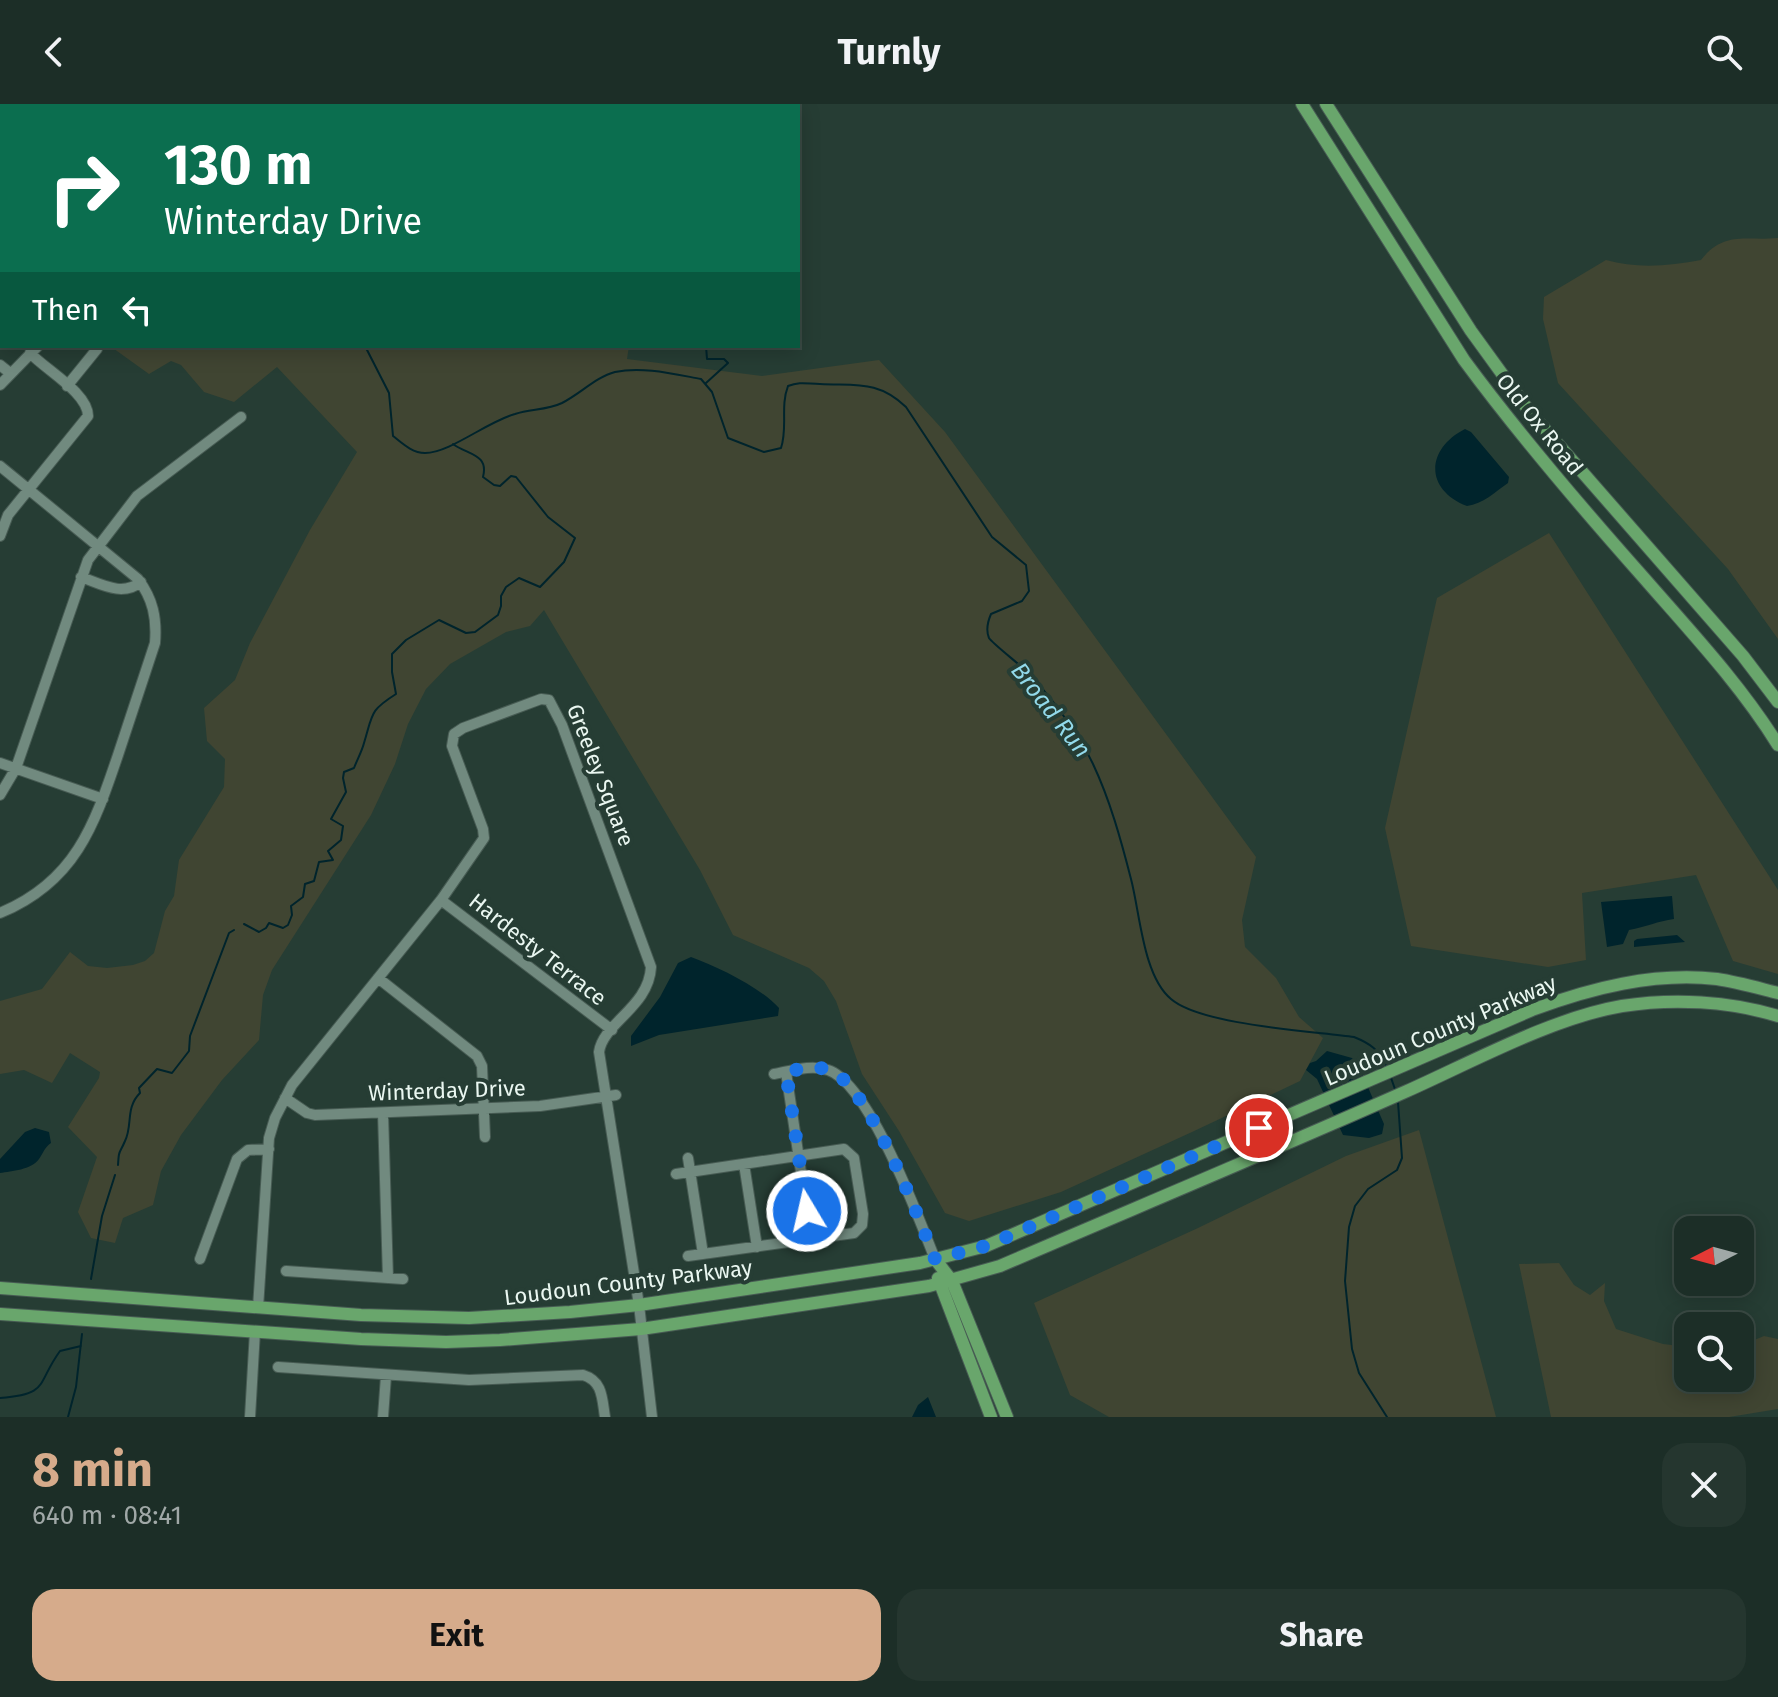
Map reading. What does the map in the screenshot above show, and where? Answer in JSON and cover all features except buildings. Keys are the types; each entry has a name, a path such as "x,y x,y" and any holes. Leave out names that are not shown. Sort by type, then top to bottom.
{"main road":[{"name":"Old Ox Road","path":"1302,104 1464,360 1545,464 1729,676 1778,745"},
{"name":"Old Ox Road","path":"1326,104 1496,367 1529,411 1743,656 1778,702"},
{"name":"Loudoun County Parkway","path":"0,1288 361,1315 469,1318 639,1305 935,1259 986,1246 1532,1010 1607,986 1666,978 1701,978 1778,993"},
{"name":"Loudoun County Parkway","path":"0,1314 446,1342 543,1338 641,1329 938,1284 1000,1266 1500,1048 1575,1019 1620,1006 1669,1002 1706,1003 1778,1016"},
{"path":"935,1259 952,1281 1007,1417"},
{"path":"935,1259 938,1284 991,1417"}],"street":[{"path":"67,386 97,349"},
{"path":"0,385 34,350 67,386 82,397 88,409 88,416 8,515 0,536"},
{"path":"0,365 10,373"},
{"path":"0,795 16,768 81,577 97,545 148,486 241,417"},
{"path":"0,466 141,582 155,612 155,643 91,830 70,862 49,883 18,905 0,913"},
{"path":"81,577 119,590 130,589 141,582"},
{"name":"Greeley Square","path":"258,1308 271,1127 292,1085 441,900 484,838 452,746 454,734 541,699 549,700 562,725 651,967 651,975 639,999 600,1045 599,1052 610,1096 652,1417"},
{"path":"0,763 103,799"},
{"name":"Hardesty Terrace","path":"441,900 612,1030"},
{"path":"378,978 477,1056 482,1066 485,1137"},
{"path":"774,1074 815,1067 831,1070 842,1078 884,1138 935,1259"},
{"path":"786,1072 811,1239"},
{"name":"Winterday Drive","path":"285,1098 315,1115 540,1106 610,1096"},
{"path":"383,1113 388,1278"},
{"path":"200,1259 237,1159 248,1150 269,1149"},
{"path":"676,1174 840,1149 852,1153 863,1214 858,1230 688,1256"},
{"path":"688,1158 703,1254"},
{"path":"744,1164 757,1247"},
{"path":"286,1271 403,1279"},
{"path":"250,1417 255,1331"},
{"path":"278,1367 469,1380 583,1375 592,1378 599,1387 605,1417"},
{"path":"383,1417 386,1376"}],"green space":[{"path":"1778,238 1778,639 1728,569 1558,383 1543,319 1544,297 1606,260 1641,266 1677,264 1701,260 1727,241"},
{"path":"113,348 629,348 627,359 762,376 879,360 945,432 1256,857 1242,920 1245,947 1276,978 1299,1017 1323,1038 1300,1081 1061,1192 969,1221 945,1213 899,1131 862,1074 836,1001 824,981 809,968 733,935 700,870 544,610 530,626 506,632 450,664 426,689 408,724 395,764 371,815 272,970 263,995 259,1040 222,1080 181,1135 161,1171 153,1205 123,1218 115,1243 91,1238 78,1212 97,1157 68,1127 100,1072 70,1053 52,1083 24,1070 0,1074 0,1001 42,989 70,952 88,966 107,968 133,965 145,961 154,953 165,911 174,896 179,860 224,787 225,759 207,741 204,708 235,680 250,643 310,530 357,452 277,367 234,402 204,392 181,365 171,361 149,374"},
{"path":"1549,533 1778,890 1778,974 1733,961 1696,875 1582,893 1586,960 1548,967 1411,946 1385,828 1437,598"},
{"path":"1419,1130 1496,1417 1109,1417 1070,1395 1034,1303 1346,1156"},
{"path":"1559,1263 1574,1285 1590,1295 1605,1283 1604,1301 1616,1329 1674,1345 1674,1392 1754,1392 1754,1340 1764,1336 1778,1339 1778,1409 1729,1417 1551,1417 1519,1264"}],"water":[{"path":"1465,429 1509,477 1508,483 1489,497 1467,506 1443,490 1435,469 1443,447"},
{"path":"1672,896 1674,919 1629,930 1623,944 1607,947 1601,902"},
{"path":"1677,935 1685,942 1634,947 1637,939"},
{"path":"691,957 750,985 779,1008 778,1016 659,1035 631,1046 631,1036 660,997 678,963"},
{"path":"1327,1051 1352,1058 1360,1069 1384,1124 1382,1134 1369,1138 1343,1135 1317,1079 1306,1070 1310,1063"},
{"path":"35,1128 49,1132 51,1143 36,1163 0,1173 0,1159 25,1132"},
{"path":"928,1397 936,1417 912,1417 918,1405"}],"waterway":[{"name":"Broad Run","path":"366,348 389,393 393,436 420,453 446,448 515,414 556,405 601,378 625,370 658,371 701,379 712,392 728,438 764,452 781,448 788,386 804,383 866,386 896,398 906,407 992,537 1026,565 1029,591 1022,601 991,614 988,635 1044,691 1072,727 1093,764 1123,850 1148,960 1162,989 1186,1008 1206,1015 1258,1026 1354,1037 1373,1048 1386,1066"},
{"path":"706,348 707,359 724,359 728,363 706,383"},
{"path":"244,924 259,932 269,923 283,928 288,925 291,906 303,897 305,884 314,881 319,862 333,860 328,851 341,840 343,826 331,819 346,792 344,772 354,768 373,714 396,694 392,654 406,640 439,620 466,633 475,632 498,615 506,587 519,578 540,587 564,562 575,538 548,517 516,477 511,476 500,486 494,485 483,477 480,459 453,444"},
{"path":"118,1165 139,1088 157,1069 172,1073 189,1051 190,1036 229,933 234,930"},
{"name":"Broad Run","path":"1390,1075 1396,1092"},
{"name":"Broad Run","path":"1387,1417 1359,1373 1352,1349 1345,1281 1349,1227 1355,1206 1368,1189 1397,1170 1402,1158 1398,1102"},
{"path":"91,1279 102,1216 115,1175"},
{"path":"68,1417 76,1387 82,1334"},
{"path":"0,1398 35,1390 60,1351 81,1346"}],"route":[{"path":"807,1211 786,1072 815,1067 831,1070 854,1092 884,1138 935,1259 986,1246 1259,1128"}]}
